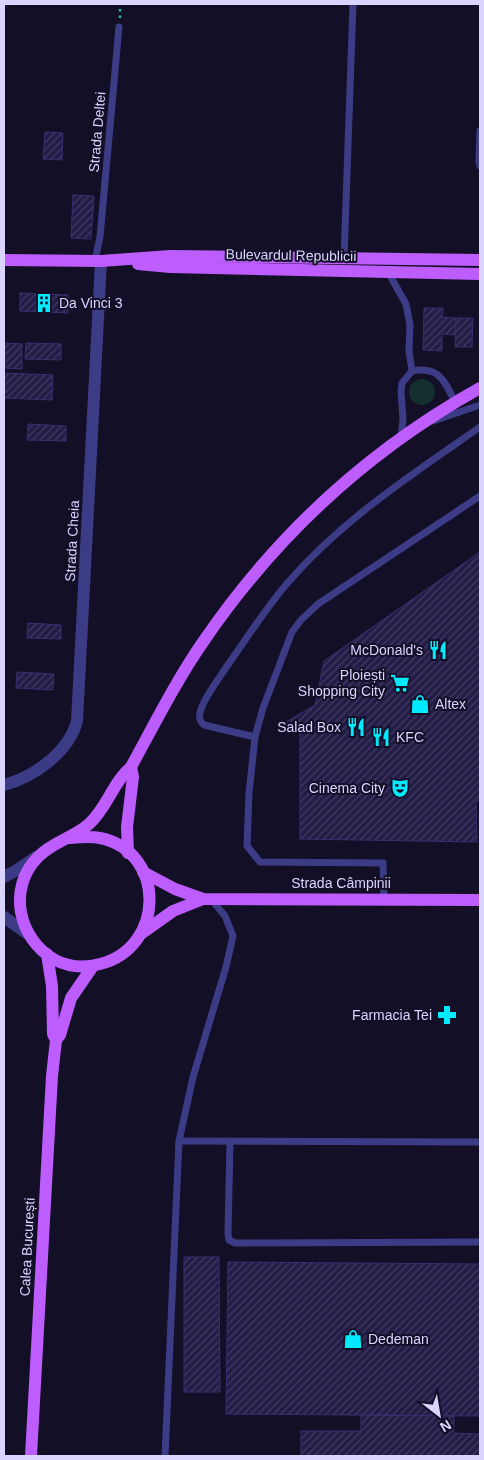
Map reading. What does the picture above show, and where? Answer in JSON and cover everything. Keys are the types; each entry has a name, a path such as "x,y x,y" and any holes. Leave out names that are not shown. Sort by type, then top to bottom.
{"main road":[{"name":"Bulevardul Republicii","path":"98,261 170,256 480,260"},
{"name":"Bulevardul Republicii","path":"4,260 98,261 170,267 480,274"},
{"path":"70,838 85,836 101,838 116,844 128,853 143,872 150,896 150,909 142,933 133,945 122,955 94,966 69,965 47,954 36,945 28,934 22,921 20,893 29,867 38,856 53,845 70,838 98,815 124,773 131,767 179,680 202,644 228,606 279,546 335,490 372,458 416,427 480,388"},
{"path":"128,853 127,827 133,777 131,767"},
{"path":"143,872 174,889 207,899"},
{"name":"Strada Câmpinii","path":"207,899 384,898 480,900"},
{"path":"142,933 174,911 207,899"},
{"path":"47,954 52,986 54,1034 56,1040"},
{"path":"56,1040 60,1035 71,998 94,966"},
{"name":"Calea București","path":"31,1456 52,1076 56,1040"}],"street":[{"name":"Strada Cheia","path":"4,785 20,779 57,754 67,744 74,732 77,721 98,261"},
{"path":"4,877 38,856"},
{"path":"4,916 28,934"}],"lane":[{"path":"344,259 353,4"},
{"name":"Strada Deltei","path":"98,261 119,26"},
{"path":"480,131 480,166"},
{"path":"388,272 406,304 410,325 409,351 412,371"},
{"path":"401,438 403,419 402,383 412,371 430,370 438,373 455,402"},
{"path":"416,427 480,405"},
{"path":"255,737 204,725 200,720 200,714 202,706 213,687 265,611 292,578 349,522 377,499 480,427"},
{"path":"384,898 383,863 260,862 246,846 255,737 292,632 310,611 356,578 480,496"},
{"path":"165,1456 179,1141 193,1077 226,967 232,936 226,916 207,899"},
{"path":"179,1141 480,1142"},
{"path":"230,1141 228,1234 230,1240 235,1243 480,1242"}],"path":[{"path":"119,26 120,4"}],"green space":[{"path":"422,379 431,383 435,392 431,401 422,405 413,401 409,392 413,383"}],"building":[{"path":"45,132 63,133 62,160 43,159"},
{"path":"73,195 94,196 91,239 71,238"},
{"name":"Da Vinci 3","path":"20,293 68,295 68,313 20,311"},
{"path":"424,308 443,308 442,317 456,318 456,335 442,334 442,351 423,350"},
{"path":"456,318 473,318 472,347 455,347"},
{"path":"4,343 22,344 22,369 4,368"},
{"path":"26,343 61,344 61,360 25,359"},
{"path":"4,373 53,375 52,400 4,398"},
{"path":"28,424 66,426 66,441 27,440"},
{"name":"Ploiești Shopping City","path":"480,552 480,800 476,801 477,842 300,839 300,730 286,722 315,705 324,661"},
{"path":"28,623 61,625 61,639 27,638"},
{"path":"17,672 54,674 53,690 16,688"},
{"path":"184,1257 219,1257 220,1392 184,1392"},
{"name":"Dedeman","path":"228,1262 480,1264 480,1416 226,1414"},
{"path":"361,1415 454,1416 454,1433 480,1434 480,1456 301,1456 301,1431 361,1431"}],"place":[{"name":"Da Vinci 3","path":"44,303"},
{"name":"McDonald's","path":"438,650"},
{"name":"Ploiești Shopping City","path":"400,683"},
{"name":"Altex","path":"420,704"},
{"name":"Salad Box","path":"356,727"},
{"name":"KFC","path":"381,737"},
{"name":"Cinema City","path":"400,788"},
{"name":"Farmacia Tei","path":"447,1015"},
{"name":"Dedeman","path":"353,1339"}]}
